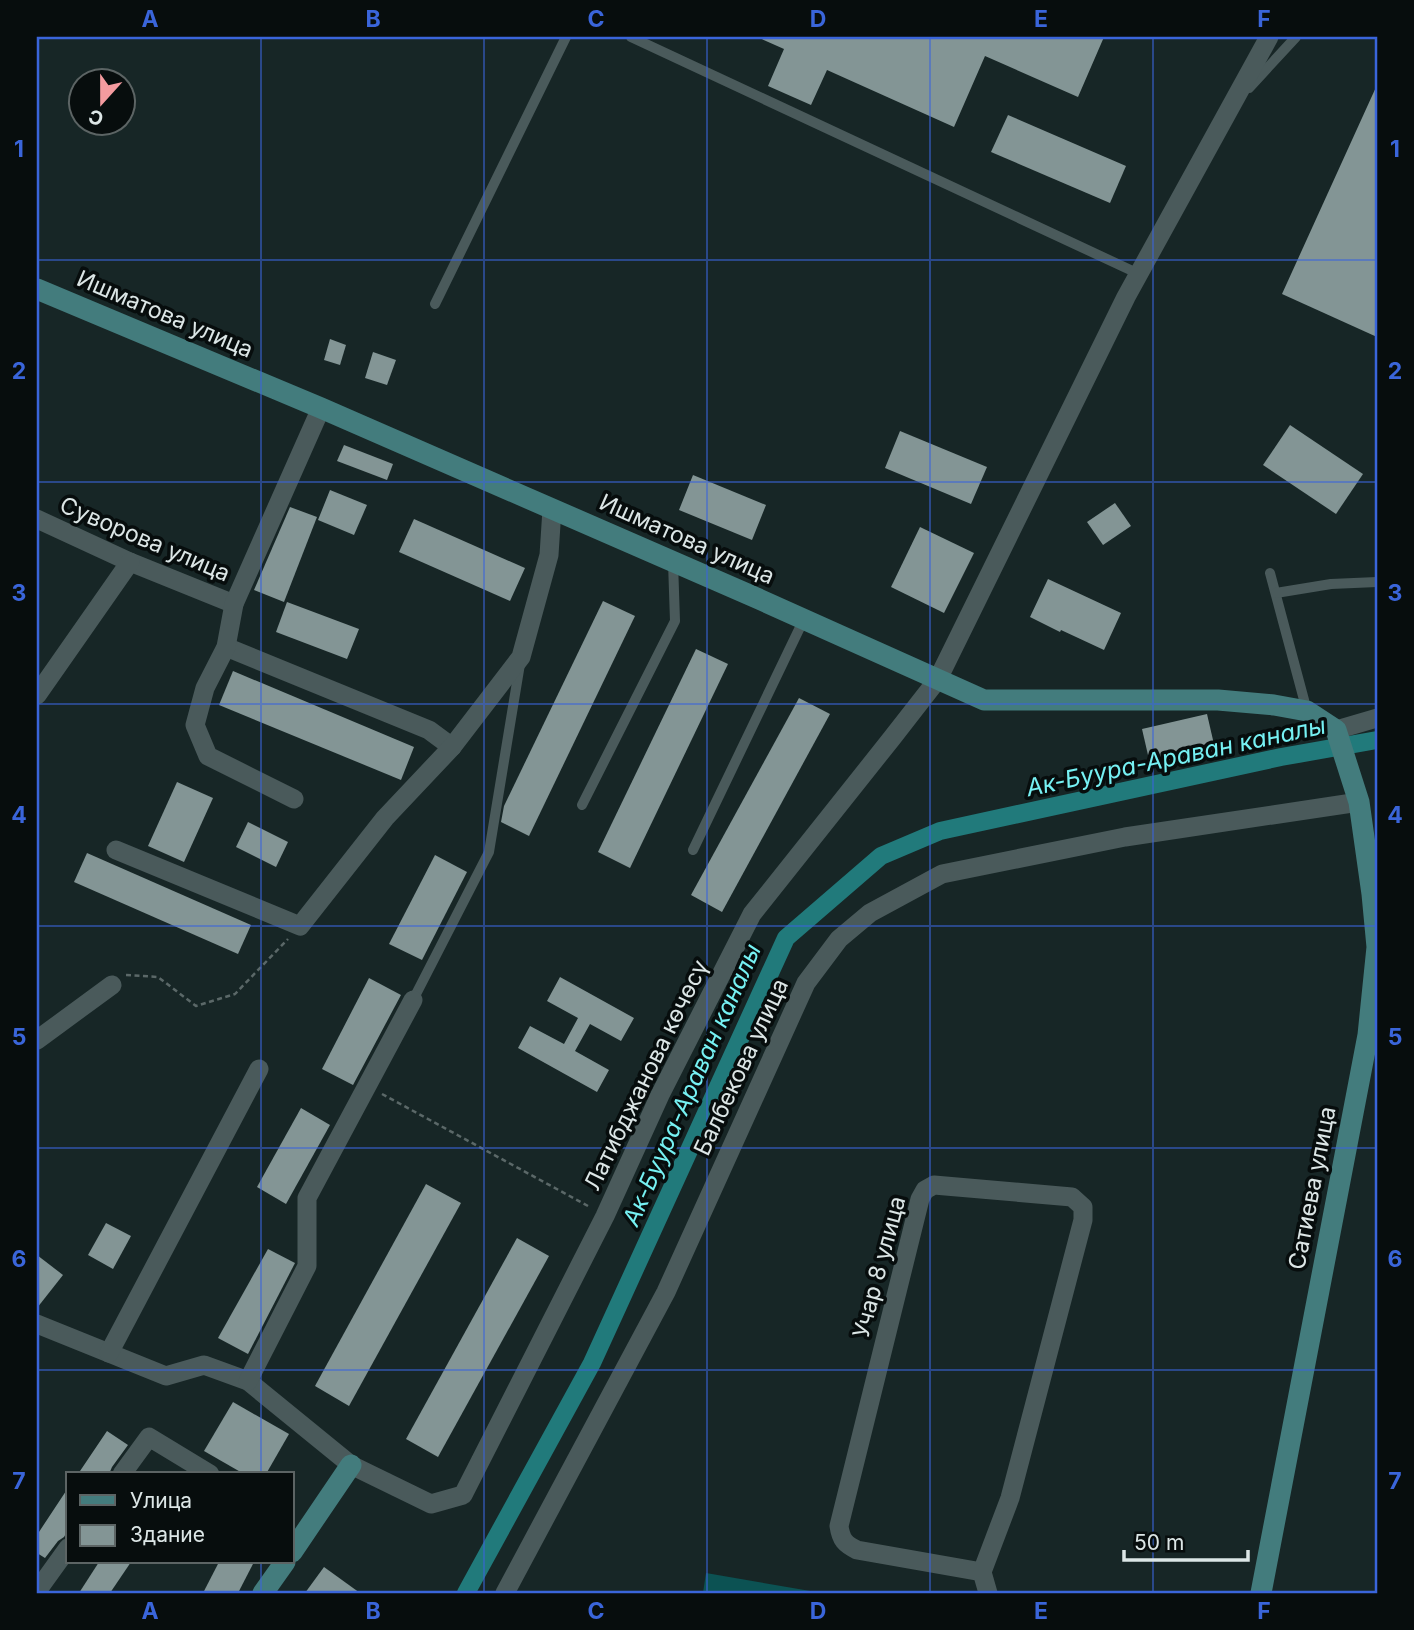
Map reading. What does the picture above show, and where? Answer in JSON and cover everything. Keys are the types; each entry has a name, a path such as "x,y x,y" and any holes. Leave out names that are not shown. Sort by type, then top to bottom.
{"main road":[{"name":"Ишматова улица","path":"37,289 321,408 984,700 1218,700 1307,711 1336,730"},
{"name":"Сатиева улица","path":"1261,1593 1368,1035 1377,947 1374,893 1363,807 1336,730"},
{"path":"294,1545 299,1528 351,1465"},
{"path":"263,1593 284,1564"}],"street":[{"name":"Латибджанова көчөсү","path":"351,1465 431,1504 463,1495 605,1216 660,1095 752,914 938,679 1126,297 1269,37"},
{"path":"294,799 208,756 195,725 205,688 226,647 234,604 321,408"},
{"path":"116,850 300,926 385,818 452,747 521,657 549,555 552,509"},
{"name":"Суворова улица","path":"37,519 130,562 234,604"},
{"path":"37,695 130,562"},
{"path":"226,647 429,730 452,747"},
{"path":"1336,730 1377,718"},
{"name":"Балбекова улица","path":"505,1593 666,1292 806,983 839,939 870,913 942,873 1125,837 1363,807"},
{"path":"37,1040 112,985"},
{"path":"247,1381 307,1266 307,1198 412,1000"},
{"path":"109,1353 259,1069"},
{"name":"Учар 8 улица","path":"934,1185 1072,1197 1083,1207 1083,1220 1010,1498 982,1572 858,1550 846,1545 840,1535 839,1526 920,1199 925,1190 934,1185"},
{"path":"37,1324 166,1376 204,1365 247,1381 351,1465"},
{"path":"123,1472 149,1437 207,1472"},
{"path":"37,1591 66,1551"},
{"path":"982,1572 988,1593"}],"lane":[{"path":"435,304 566,37"},
{"path":"631,37 1139,274"},
{"path":"1229,111 1296,37"},
{"path":"582,805 675,621 673,561"},
{"path":"1270,573 1307,711"},
{"path":"1276,593 1331,584 1377,582"},
{"path":"693,850 804,619"},
{"path":"412,1000 489,852 521,657"}],"path":[{"path":"112,985 122,976 129,974 158,977 196,1006 235,994 300,926"},
{"path":"367,1086 605,1216"}],"shaded area":[{"path":"706,1573 822,1593 703,1593"}],"building":[{"path":"757,37 1104,37 1078,97 985,56 954,127 827,70 811,105 768,86 784,49"},
{"path":"1377,85 1377,337 1282,294"},
{"path":"1008,115 1126,166 1110,203 991,152"},
{"path":"330,339 346,345 340,365 324,360"},
{"path":"373,352 396,360 387,385 365,378"},
{"path":"1290,425 1363,474 1336,514 1263,465"},
{"path":"900,431 987,467 971,504 885,468"},
{"path":"344,445 393,464 387,480 337,461"},
{"path":"693,475 766,505 752,540 679,510"},
{"path":"330,490 367,505 354,535 318,520"},
{"path":"1115,503 1131,526 1103,545 1087,522"},
{"path":"290,507 317,517 284,602 254,590"},
{"path":"414,519 525,568 510,601 399,552"},
{"path":"920,527 974,553 944,613 891,587"},
{"path":"1048,579 1121,613 1104,650 1030,617"},
{"path":"603,601 635,616 529,836 501,822 504,806"},
{"path":"287,602 359,629 347,659 276,632"},
{"path":"696,649 728,664 630,868 598,852"},
{"path":"233,671 414,747 401,780 219,705"},
{"path":"799,698 830,714 722,912 691,895"},
{"path":"1207,714 1216,753 1151,768 1142,729"},
{"path":"177,782 213,798 184,862 148,846"},
{"path":"248,822 288,842 276,867 236,847"},
{"path":"87,853 251,925 238,954 74,882"},
{"path":"435,855 467,872 422,960 389,944"},
{"path":"560,977 634,1018 621,1041 590,1024 575,1051 609,1070 597,1092 518,1048 530,1026 564,1044 578,1018 547,1001"},
{"path":"369,978 401,995 353,1085 322,1069"},
{"path":"301,1108 330,1125 286,1204 257,1187"},
{"path":"426,1184 461,1203 349,1406 315,1386"},
{"path":"106,1223 131,1236 113,1269 88,1255"},
{"path":"517,1238 549,1256 438,1457 406,1439"},
{"path":"268,1249 295,1263 248,1354 218,1338"},
{"path":"37,1255 63,1275 37,1308"},
{"path":"233,1402 289,1434 267,1472 241,1472 204,1451"},
{"path":"107,1431 128,1445 110,1472 79,1472"},
{"path":"66,1491 66,1534 45,1558 37,1553 37,1535"},
{"path":"98,1564 130,1564 110,1593 79,1593"},
{"path":"218,1564 253,1564 238,1593 203,1593"},
{"path":"324,1567 360,1593 305,1593"}],"waterway":[{"name":"Ак-Буура-Араван каналы","path":"466,1593 592,1363 786,938 881,856 940,831 1281,757 1377,740"}]}
